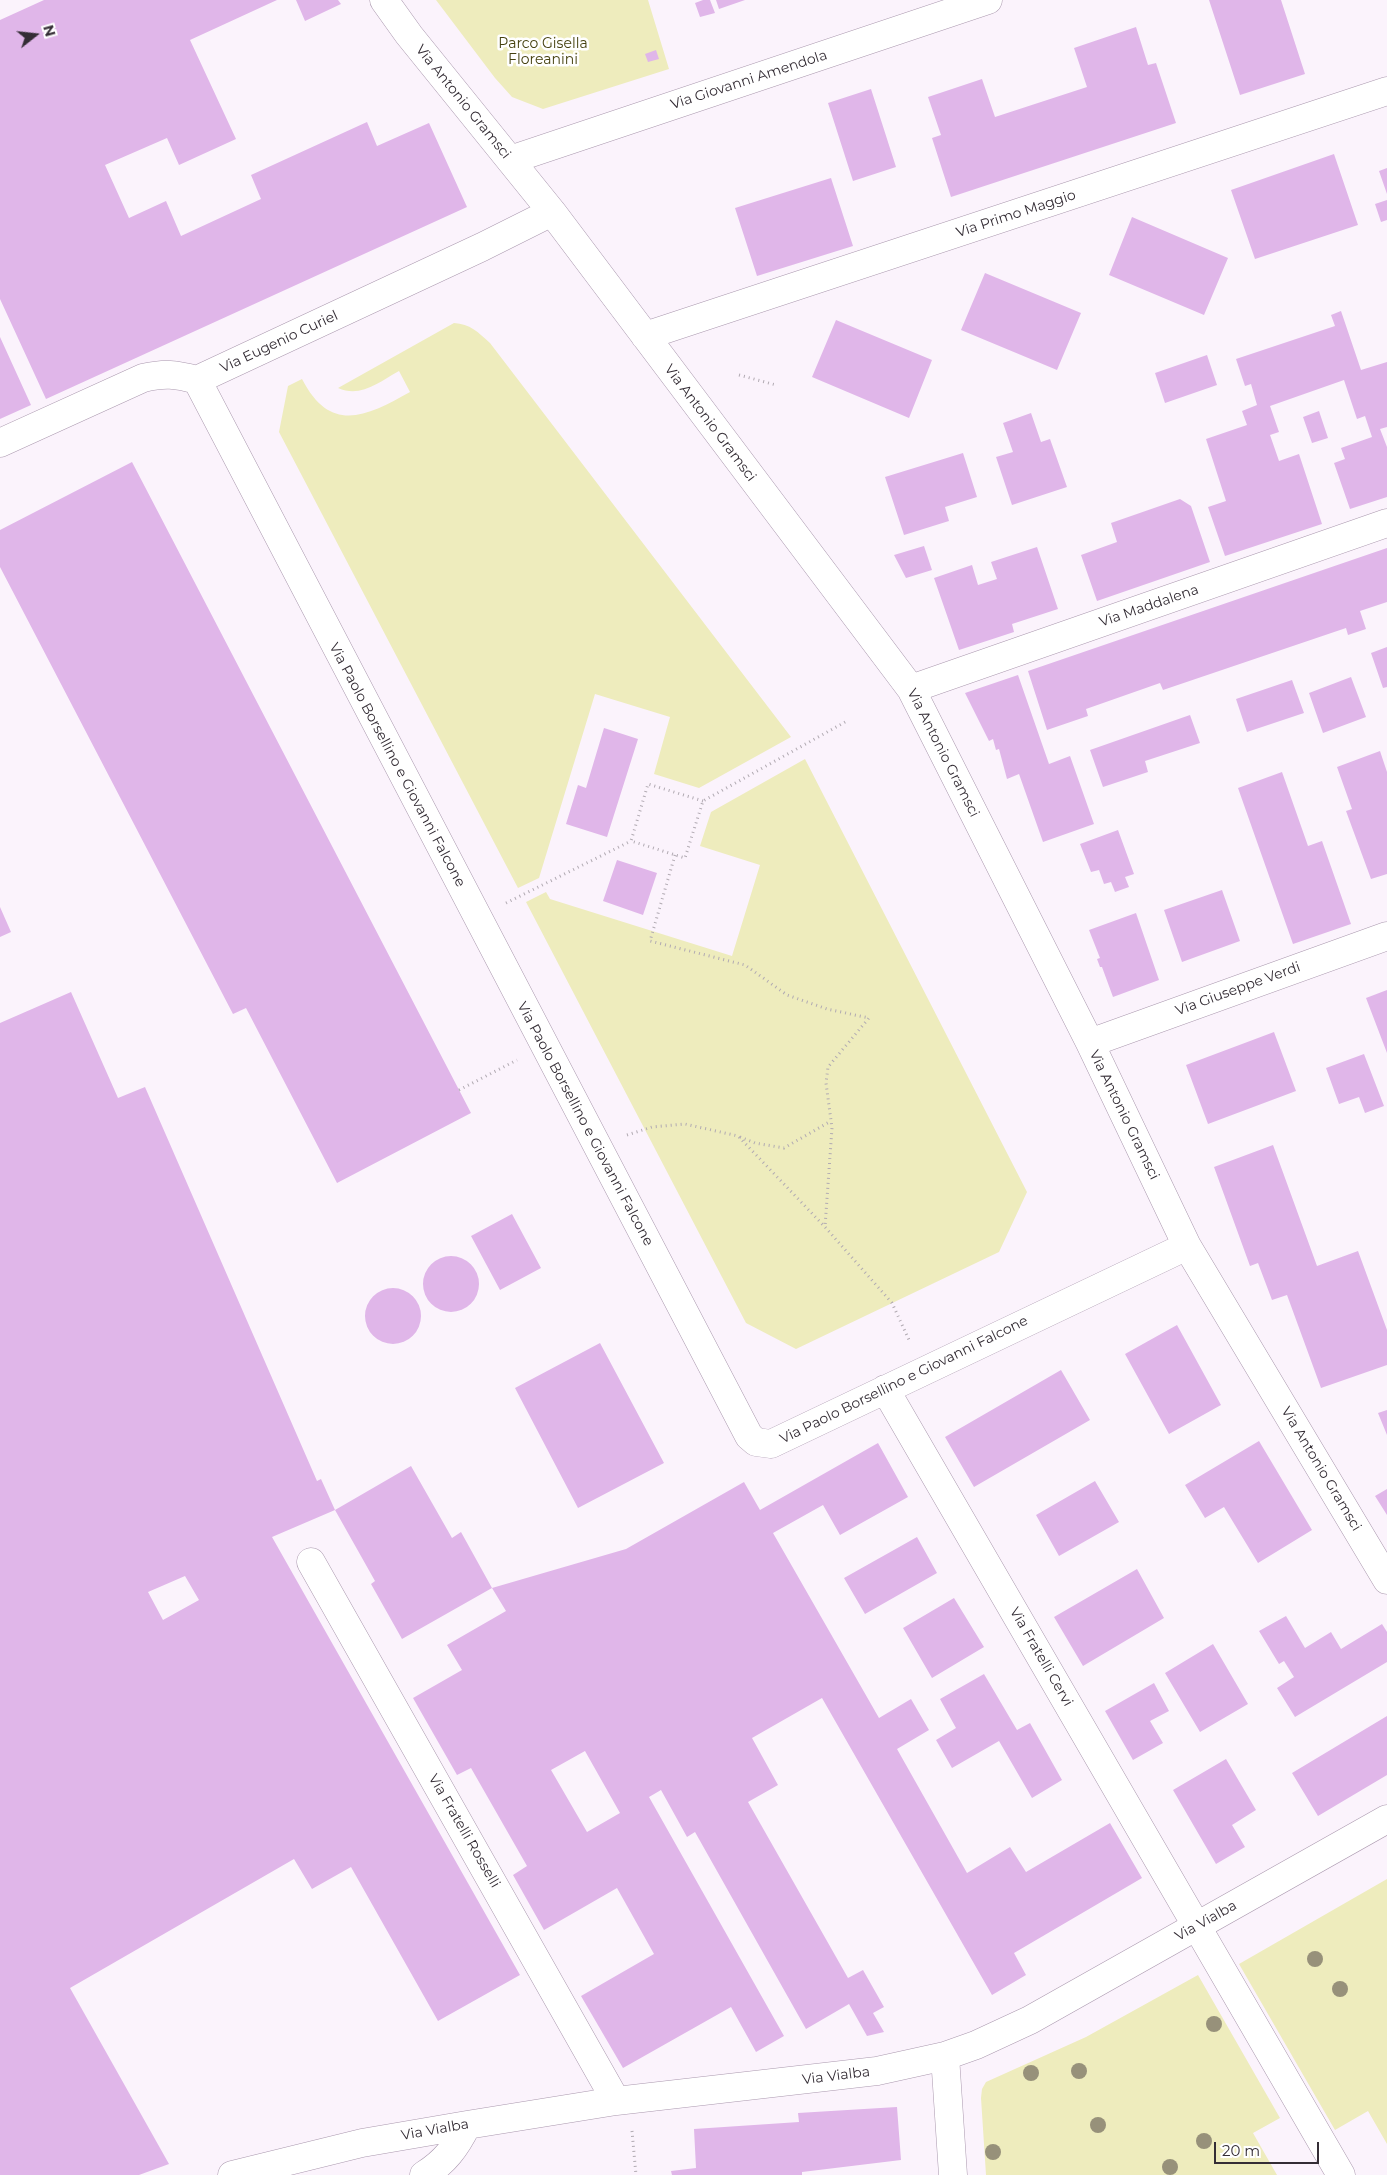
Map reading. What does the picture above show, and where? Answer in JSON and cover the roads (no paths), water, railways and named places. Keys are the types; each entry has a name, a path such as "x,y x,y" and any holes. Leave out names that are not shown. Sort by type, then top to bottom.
{"street":[{"name":"Via Antonio Gramsci","path":"384,0 409,35 552,212 911,689 1090,1042 1188,1246 1387,1580"},
{"name":"Via Giovanni Amendola","path":"510,160 988,0"},
{"name":"Via Primo Maggio","path":"645,336 1387,91"},
{"name":"Via Eugenio Curiel","path":"197,380 482,247 552,212"},
{"path":"0,443 142,378 160,374 177,374 197,380"},
{"name":"Via Paolo Borsellino e Giovanni Falcone","path":"197,380 749,1436 756,1442 771,1444 1188,1246"},
{"name":"Via Maddalena","path":"911,689 1387,523"},
{"name":"Via Giuseppe Verdi","path":"1090,1042 1387,936"},
{"name":"Via Fratelli Cervi","path":"885,1389 1198,1925 1341,2175"},
{"name":"Via Fratelli Rosselli","path":"311,1562 616,2101"},
{"name":"Via Vialba","path":"232,2175 362,2143 467,2125 616,2101 877,2071 945,2056 976,2045 1030,2020 1387,1819"},
{"path":"945,2056 953,2175"},
{"path":"424,2175 442,2163 451,2154 467,2125"}],"park label":[{"name":"Parco Gisella Floreanini","path":"543,52"}]}
